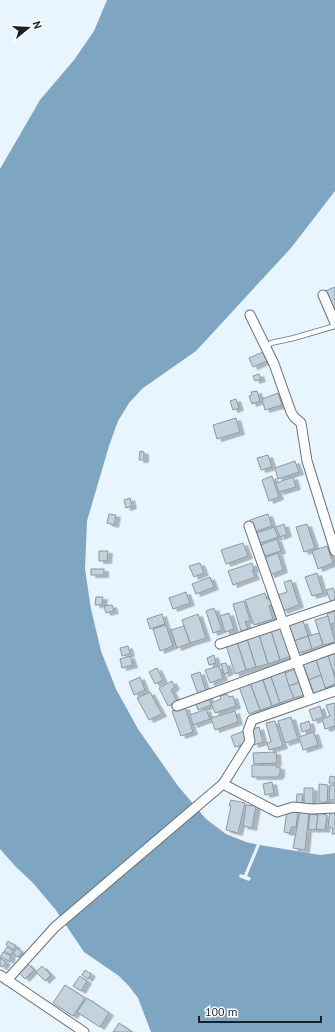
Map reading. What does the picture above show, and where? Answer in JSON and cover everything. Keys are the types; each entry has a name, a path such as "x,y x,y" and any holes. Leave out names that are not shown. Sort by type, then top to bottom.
{"street":[{"path":"323,295 335,324"},
{"path":"250,315 266,347 291,412 294,418 301,424 307,461 335,551"},
{"path":"249,526 310,699"},
{"path":"220,644 335,605"},
{"path":"177,706 335,648"},
{"path":"84,1032 4,978 55,927 223,784 250,742 248,731 251,721 335,691"},
{"path":"223,784 277,812 293,807 312,810 335,808"},
{"path":"67,1021 67,1032"}],"lane":[{"path":"266,347 271,343 294,338 335,324"}],"water":[{"path":"107,0 335,0 335,191 291,248 196,351 143,388 129,403 118,421 109,446 87,521 85,569 91,609 101,651 116,689 138,729 178,786 206,819 226,834 246,842 320,855 335,853 335,1032 151,1032 138,998 128,985 119,976 84,952 55,909 33,883 0,849 0,169 40,100 74,60 94,31"}],"pier":[{"path":"257,844 260,845 247,876 251,878 249,881 239,877 240,874 244,875"}],"building":[{"path":"335,287 335,319 325,291"},
{"path":"263,352 267,361 253,367 249,358"},
{"path":"259,374 261,379 255,381 253,376"},
{"path":"257,391 260,401 252,404 249,396 252,395 251,392"},
{"path":"278,393 282,405 265,410 262,399"},
{"path":"236,399 239,408 233,410 230,401"},
{"path":"236,418 240,432 217,439 213,425"},
{"path":"140,451 144,452 144,460 139,460"},
{"path":"268,455 272,467 261,470 257,458"},
{"path":"295,461 299,472 278,479 275,468"},
{"path":"272,476 279,497 269,501 262,480"},
{"path":"293,477 296,487 279,492 276,483"},
{"path":"130,498 132,506 126,508 124,500"},
{"path":"109,514 116,515 114,525 107,523"},
{"path":"268,514 272,526 254,532 250,520"},
{"path":"284,524 287,534 280,537 276,527"},
{"path":"307,524 315,548 304,552 296,527"},
{"path":"274,527 278,537 258,544 254,534"},
{"path":"277,539 281,551 262,557 258,546"},
{"path":"243,543 248,556 226,564 221,550"},
{"path":"327,546 333,563 318,569 312,551"},
{"path":"99,551 108,551 107,561 99,561"},
{"path":"278,553 283,570 270,575 264,558"},
{"path":"200,563 204,573 194,577 189,566"},
{"path":"252,563 254,570 252,570 255,577 233,585 228,571"},
{"path":"91,569 104,569 104,575 91,575"},
{"path":"317,573 323,593 312,596 305,577"},
{"path":"210,577 214,587 196,594 192,584"},
{"path":"291,580 299,605 283,611 278,595 287,592 284,582"},
{"path":"333,588 335,593 335,601 331,602 326,590"},
{"path":"186,592 190,603 173,609 169,598"},
{"path":"265,593 267,599 271,598 273,605 269,606 273,619 254,625 245,600"},
{"path":"96,597 103,597 102,605 95,605"},
{"path":"244,601 250,620 245,622 248,629 241,631 233,604"},
{"path":"112,605 114,611 106,613 104,606"},
{"path":"214,608 222,630 213,633 206,611"},
{"path":"335,611 335,623 330,625 327,614"},
{"path":"229,613 234,629 225,632 220,616"},
{"path":"162,614 165,624 150,629 147,619"},
{"path":"198,614 206,638 190,643 182,620"},
{"path":"328,616 335,642 323,645 315,620"},
{"path":"303,621 308,636 294,641 289,625"},
{"path":"166,625 173,646 160,651 153,629"},
{"path":"184,626 190,643 177,648 171,630"},
{"path":"282,627 291,656 280,660 271,631"},
{"path":"271,631 280,660 268,664 259,635"},
{"path":"319,633 323,645 312,649 308,636"},
{"path":"259,635 268,664 256,667 247,639"},
{"path":"308,636 312,649 298,653 294,641"},
{"path":"247,639 256,667 246,670 237,642"},
{"path":"237,642 246,670 235,674 226,645"},
{"path":"128,646 130,654 122,656 120,648"},
{"path":"335,654 335,678 328,656"},
{"path":"214,655 216,663 209,665 207,658"},
{"path":"130,656 133,665 122,668 120,659"},
{"path":"328,656 335,678 335,684 325,688 316,660"},
{"path":"316,660 321,675 309,680 303,664"},
{"path":"226,663 229,672 224,674 221,664"},
{"path":"219,666 223,678 210,683 205,670"},
{"path":"157,668 163,680 155,684 149,672"},
{"path":"284,669 294,698 280,703 270,674"},
{"path":"296,669 300,682 289,686 285,673"},
{"path":"200,672 206,691 198,694 191,675"},
{"path":"321,675 326,690 314,694 309,680"},
{"path":"140,677 145,690 134,695 129,682"},
{"path":"271,677 280,703 272,706 263,680"},
{"path":"262,678 272,706 260,710 250,683"},
{"path":"172,681 175,687 171,690 177,701 168,706 159,688"},
{"path":"300,682 305,695 294,698 289,686"},
{"path":"250,683 260,710 249,714 239,687"},
{"path":"150,692 162,714 149,720 137,698"},
{"path":"227,694 229,697 233,696 236,706 215,713 211,703 221,699 220,696"},
{"path":"208,696 211,705 198,710 195,701"},
{"path":"335,703 335,726 325,729 322,719 330,716 326,705"},
{"path":"320,706 323,717 313,721 309,710"},
{"path":"185,707 193,732 181,736 172,711"},
{"path":"206,709 210,719 193,725 190,715"},
{"path":"235,711 238,722 215,730 211,718"},
{"path":"291,717 298,739 285,743 278,721"},
{"path":"275,721 283,746 269,750 267,743 271,742 266,723"},
{"path":"309,721 311,729 302,732 300,724"},
{"path":"259,727 263,742 254,745 250,730"},
{"path":"244,731 248,743 235,747 231,736"},
{"path":"314,732 318,745 303,750 299,737"},
{"path":"276,752 277,763 254,764 253,753"},
{"path":"252,765 276,765 276,767 280,767 280,775 277,777 252,777"},
{"path":"330,776 335,777 335,783 329,783"},
{"path":"272,782 274,793 265,795 263,784"},
{"path":"319,784 328,785 327,802 319,802"},
{"path":"330,785 335,785 335,800 329,800"},
{"path":"304,788 313,788 313,806 304,805"},
{"path":"297,794 303,794 302,804 296,804"},
{"path":"231,800 245,803 238,833 226,830"},
{"path":"246,805 256,806 252,828 243,826"},
{"path":"287,811 298,812 296,827 291,827 290,833 284,832"},
{"path":"300,811 309,813 305,850 293,848"},
{"path":"330,811 335,812 335,834 332,834 333,828 328,827"},
{"path":"318,813 327,815 325,830 316,829"},
{"path":"310,814 318,815 316,830 308,829"},
{"path":"8,941 16,946 14,950 6,945"},
{"path":"7,947 13,951 11,955 4,951"},
{"path":"17,948 22,952 18,957 13,954"},
{"path":"3,952 11,956 9,961 0,957"},
{"path":"0,958 6,962 3,967 0,966"},
{"path":"27,963 34,970 25,979 19,973"},
{"path":"42,966 51,975 45,981 36,972"},
{"path":"85,970 91,974 88,979 82,975"},
{"path":"80,976 87,981 81,991 73,986"},
{"path":"65,985 85,998 73,1016 53,1003"},
{"path":"87,998 109,1013 100,1027 77,1012"},
{"path":"119,1023 132,1032 113,1032"}]}
